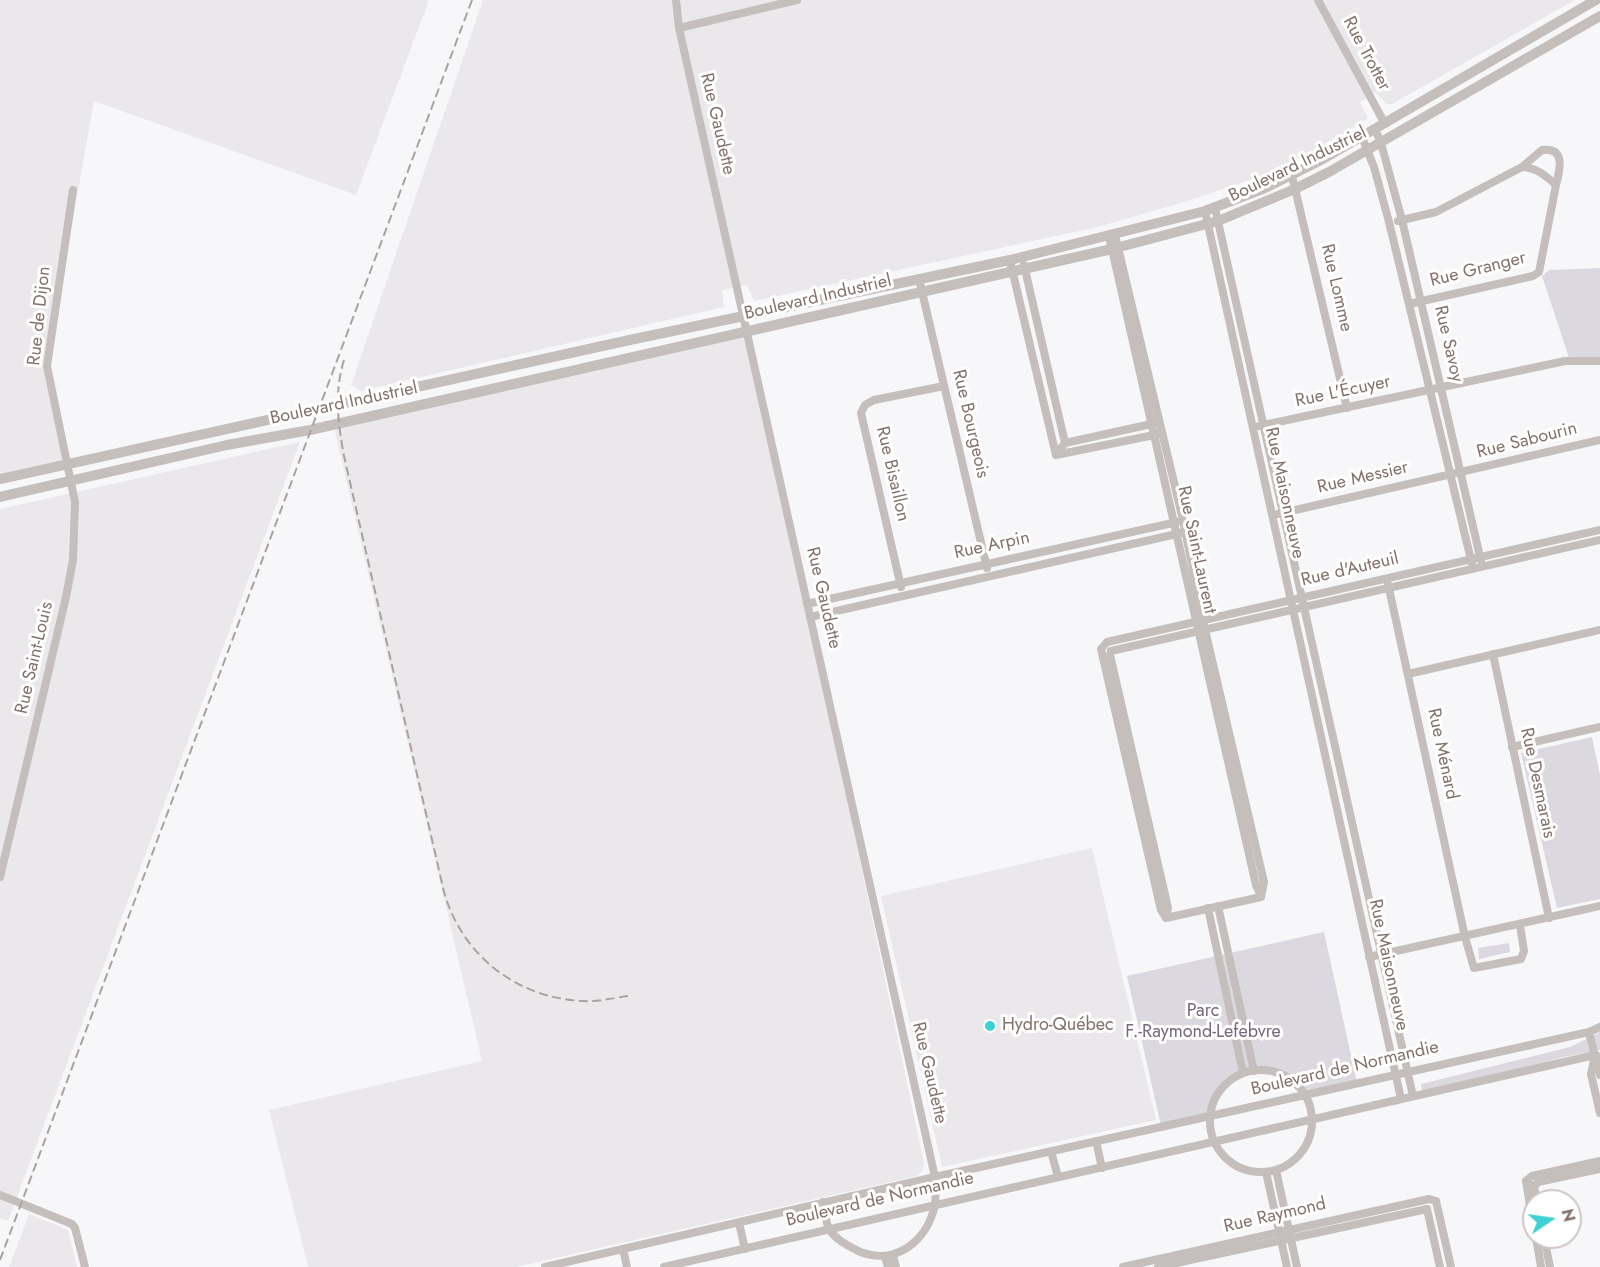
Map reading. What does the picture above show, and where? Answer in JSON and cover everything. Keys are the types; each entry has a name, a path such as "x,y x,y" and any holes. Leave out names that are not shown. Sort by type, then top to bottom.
{"street":[{"name":"Rue Gaudette","path":"676,0 679,28 935,1177 934,1204 930,1221 921,1236 905,1250 889,1256"},
{"path":"679,28 797,0"},
{"name":"Rue Trotter","path":"1318,0 1380,126"},
{"name":"Boulevard Industriel","path":"0,479 625,340 1010,260 1112,236 1210,209 1292,176 1596,0"},
{"name":"Boulevard Industriel","path":"0,497 747,332 1115,248 1213,223 1295,189 1329,172 1600,16"},
{"name":"Rue Savoy","path":"1380,126 1381,143 1402,220 1483,567"},
{"name":"Rue Savoy","path":"1362,137 1389,222 1473,569"},
{"name":"Rue Granger","path":"1389,222 1436,212 1522,167 1542,150 1552,151 1561,161 1539,272 1533,276 1409,304"},
{"path":"1522,167 1538,170 1556,185"},
{"name":"Rue Lomme","path":"1292,176 1347,408"},
{"name":"Rue de Dijon","path":"70,481 47,366 73,190"},
{"name":"Rue Maisonneuve","path":"1210,209 1232,334 1401,1099"},
{"name":"Rue Maisonneuve","path":"1213,223 1243,332 1413,1096"},
{"name":"Rue Saint-Laurent","path":"1112,236 1156,423 1173,522 1199,621"},
{"path":"1022,257 1065,443"},
{"path":"1010,260 1056,454"},
{"name":"Rue Bourgeois","path":"918,279 989,576"},
{"path":"1232,334 1243,332"},
{"path":"625,340 627,358"},
{"path":"572,352 572,370"},
{"path":"1441,388 1565,361 1600,361"},
{"path":"1036,371 1048,369"},
{"path":"475,374 475,392"},
{"name":"Rue Bisaillon","path":"903,596 861,413 865,405 874,400 944,386"},
{"name":"Rue L'Écuyer","path":"1252,427 1441,388"},
{"path":"1056,454 1065,443 1156,423"},
{"path":"227,446 237,425"},
{"path":"1056,454 1158,434"},
{"name":"Rue Saint-Laurent","path":"1107,647 1163,914 1261,897 1264,882 1231,758 1201,631 1186,532 1158,434"},
{"name":"Rue Sabourin","path":"1461,473 1600,440"},
{"path":"150,444 152,462"},
{"name":"Rue Messier","path":"1272,516 1461,473"},
{"name":"Rue Saint-Louis","path":"0,877 73,560 75,502 70,481"},
{"name":"Rue Arpin","path":"807,604 1183,520"},
{"name":"Rue d'Auteuil","path":"1107,647 1199,621 1600,530"},
{"name":"Rue Arpin","path":"810,617 1186,532"},
{"name":"Rue d'Auteuil","path":"1107,647 1201,631 1600,540"},
{"name":"Rue Ménard","path":"1387,578 1474,968 1521,959 1524,951 1520,925"},
{"path":"1408,674 1600,630"},
{"name":"Rue Desmarais","path":"1492,654 1549,918"},
{"path":"1311,694 1322,691"},
{"path":"1512,747 1600,730"},
{"path":"1330,781 1342,778"},
{"path":"1351,873 1363,871"},
{"path":"1218,906 1254,1071"},
{"path":"1369,957 1466,938 1600,906"},
{"path":"1208,908 1244,1073"},
{"path":"1233,1024 1243,1021"},
{"name":"Boulevard de Normandie","path":"545,1267 823,1202 1589,1032 1600,1027"},
{"path":"1589,1032 1598,1056 1600,1075"},
{"path":"1598,1056 1591,1074 1600,1113"},
{"name":"Boulevard de Normandie","path":"664,1267 934,1204 1598,1056"},
{"path":"1254,1071 1269,1071 1296,1084 1310,1106 1312,1121 1309,1138 1299,1155 1286,1166 1266,1172 1254,1172 1234,1165 1215,1143 1210,1126 1213,1102 1220,1090 1231,1080 1254,1071"},
{"path":"1096,1141 1102,1167"},
{"path":"1051,1151 1058,1177"},
{"path":"1530,1189 1532,1176 1600,1161"},
{"path":"1530,1184 1600,1169"},
{"path":"1276,1170 1297,1267"},
{"path":"1266,1172 1287,1267"},
{"path":"1530,1184 1532,1189"},
{"path":"0,1195 72,1224 85,1267"},
{"name":"Rue Raymond","path":"1130,1266 1178,1259 1381,1214 1429,1199 1436,1201"},
{"path":"1440,1267 1427,1209 1436,1201 1451,1267"},
{"path":"823,1202 829,1228 840,1241 869,1256 889,1256"},
{"name":"Rue Raymond","path":"1381,1214 1427,1209"},
{"path":"739,1223 745,1249"},
{"path":"623,1249 627,1267"},
{"path":"1538,1249 1541,1267"},
{"path":"1546,1249 1550,1267"},
{"path":"888,1267 889,1256"},
{"path":"889,1256 896,1267"},
{"name":"Rue Raymond","path":"1158,1267 1178,1259"}],"shaded area":[{"path":"0,0 429,0 356,195 94,101 47,366 67,463 0,480"},
{"path":"483,0 1575,0 1392,104 1386,104 1375,92 1360,102 1368,118 1318,148 1261,176 1191,200 1098,227 754,301 747,285 722,290 724,307 361,391 351,385"},
{"path":"748,332 924,1163 923,1170 917,1176 516,1267 308,1267 269,1110 482,1061 333,423"},
{"path":"300,442 8,1221 0,1218 0,509"},
{"path":"1092,848 1156,1120 942,1167 881,896"},
{"path":"29,1214 68,1230 77,1267 9,1267"}],"green space":[{"path":"1600,268 1600,357 1569,358 1542,276 1549,270"},
{"path":"1592,737 1600,775 1600,899 1557,908 1521,753"},
{"name":"Parc F.-Raymond-Lefebvre","path":"1324,932 1357,1083 1306,1096 1290,1077 1272,1070 1250,1069 1230,1080 1218,1095 1211,1114 1161,1126 1127,976"},
{"path":"1509,943 1510,952 1479,959 1478,948"},
{"path":"1600,1032 1600,1050 1564,1057 1422,1094 1421,1084 1570,1047"}],"railway":[{"path":"0,1260 472,0"},
{"path":"344,360 339,384 338,408 344,456 444,892 452,915 478,953 514,982 536,992 559,998 589,1001 628,996"}],"place":[{"name":"Hydro-Québec","path":"990,1026"}]}
